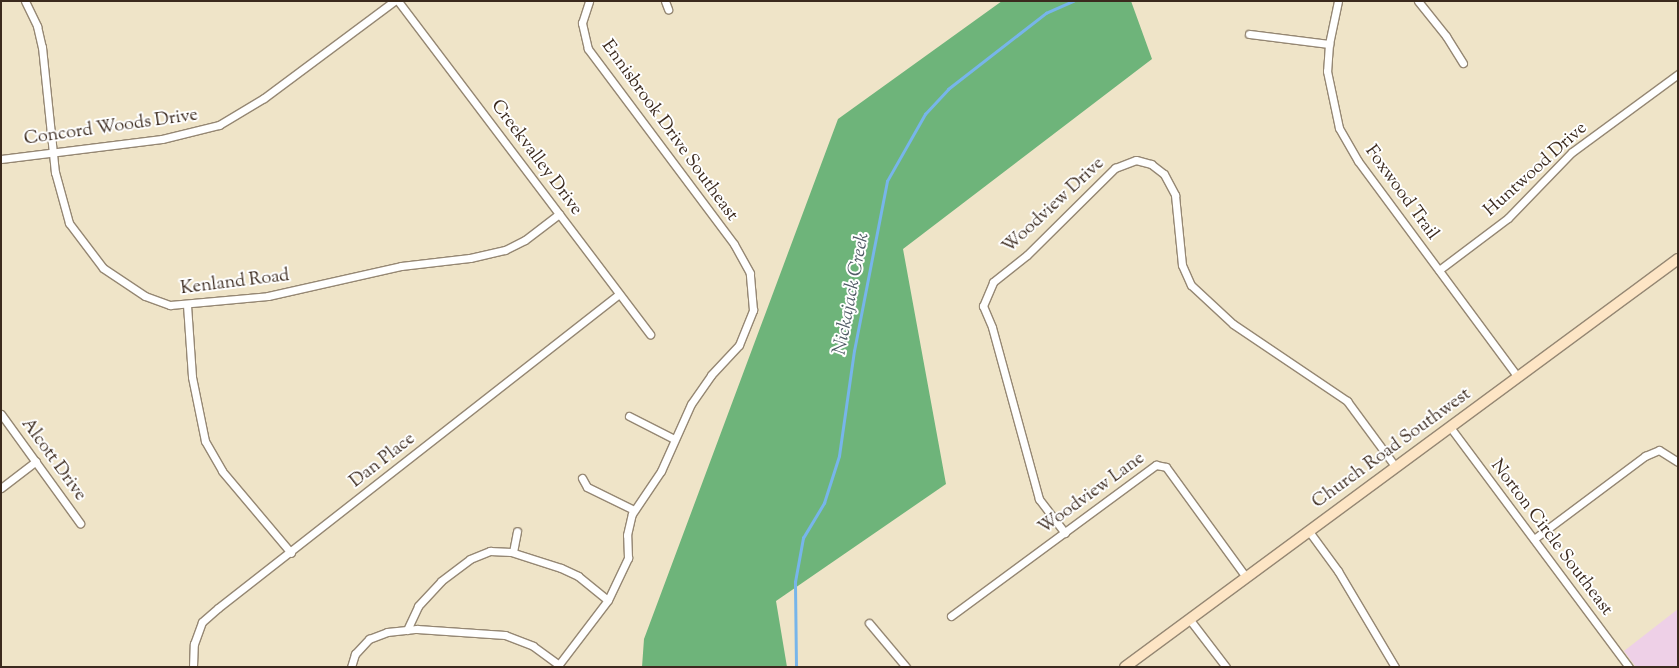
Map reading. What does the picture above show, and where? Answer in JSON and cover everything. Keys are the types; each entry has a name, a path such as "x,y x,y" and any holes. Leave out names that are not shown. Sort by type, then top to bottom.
{"street":[{"name":"Kenland Road","path":"25,1 37,26 42,47 59,194 69,223 84,246 122,283 170,305 187,305 268,296 401,266 505,250 525,240 559,214"},
{"name":"Concord Woods Drive","path":"1,159 162,139 219,126 264,98 396,1"},
{"name":"Creekvalley Drive","path":"396,1 650,334"},
{"name":"Ennisbrook Drive Southeast","path":"589,1 582,23 588,50 734,244 750,273 753,310 746,332 739,345 711,375 692,404 674,440"},
{"path":"665,1 668,9"},
{"name":"Foxwood Trail","path":"1338,1 1329,44 1330,96 1339,128 1358,161 1518,377"},
{"path":"1418,1 1446,36 1463,63"},
{"path":"1249,34 1329,44"},
{"name":"Huntwood Drive","path":"1439,270 1508,218 1572,152 1678,74"},
{"name":"Woodview Drive","path":"1065,533 1039,499 992,327 983,306 993,282 1026,255 1116,168 1136,160 1151,164 1164,174 1175,195 1182,265 1191,285 1233,324 1347,401 1395,466"},
{"name":"Church Road Southwest","path":"1125,667 1308,530 1678,259"},
{"name":"Dan Place","path":"193,667 194,644 202,622 619,294"},
{"path":"187,305 192,377 205,441 222,471 291,553"},
{"name":"Alcott Drive","path":"1,414 80,523"},
{"path":"351,667 355,654 369,639 387,632 407,630 505,635 533,646 558,666 608,600 625,569 628,525 634,510 660,471 674,440 629,416"},
{"name":"Norton Circle Southeast","path":"1450,426 1629,667"},
{"path":"1534,539 1645,456 1659,450 1678,462"},
{"path":"1,488 36,461"},
{"name":"Woodview Lane","path":"951,616 1149,469 1162,464 1246,577"},
{"path":"582,478 587,487 634,510"},
{"path":"1308,530 1347,586 1395,667"},
{"path":"513,552 517,531"},
{"path":"407,630 412,615 428,594 470,559 490,552 513,552 578,576 608,600"},
{"path":"1190,620 1226,667"},
{"path":"869,623 906,667"}],"shaded area":[{"path":"1678,609 1678,667 1636,667 1624,651"}],"green space":[{"path":"1002,1 1131,1 1152,59 903,249 946,484 776,601 787,667 642,667 644,639 838,119"}],"waterway":[{"name":"Nickajack Creek","path":"796,667 795,582 803,538 824,503 839,456 854,351 887,181 925,114 948,89 1046,13 1073,1"}]}
